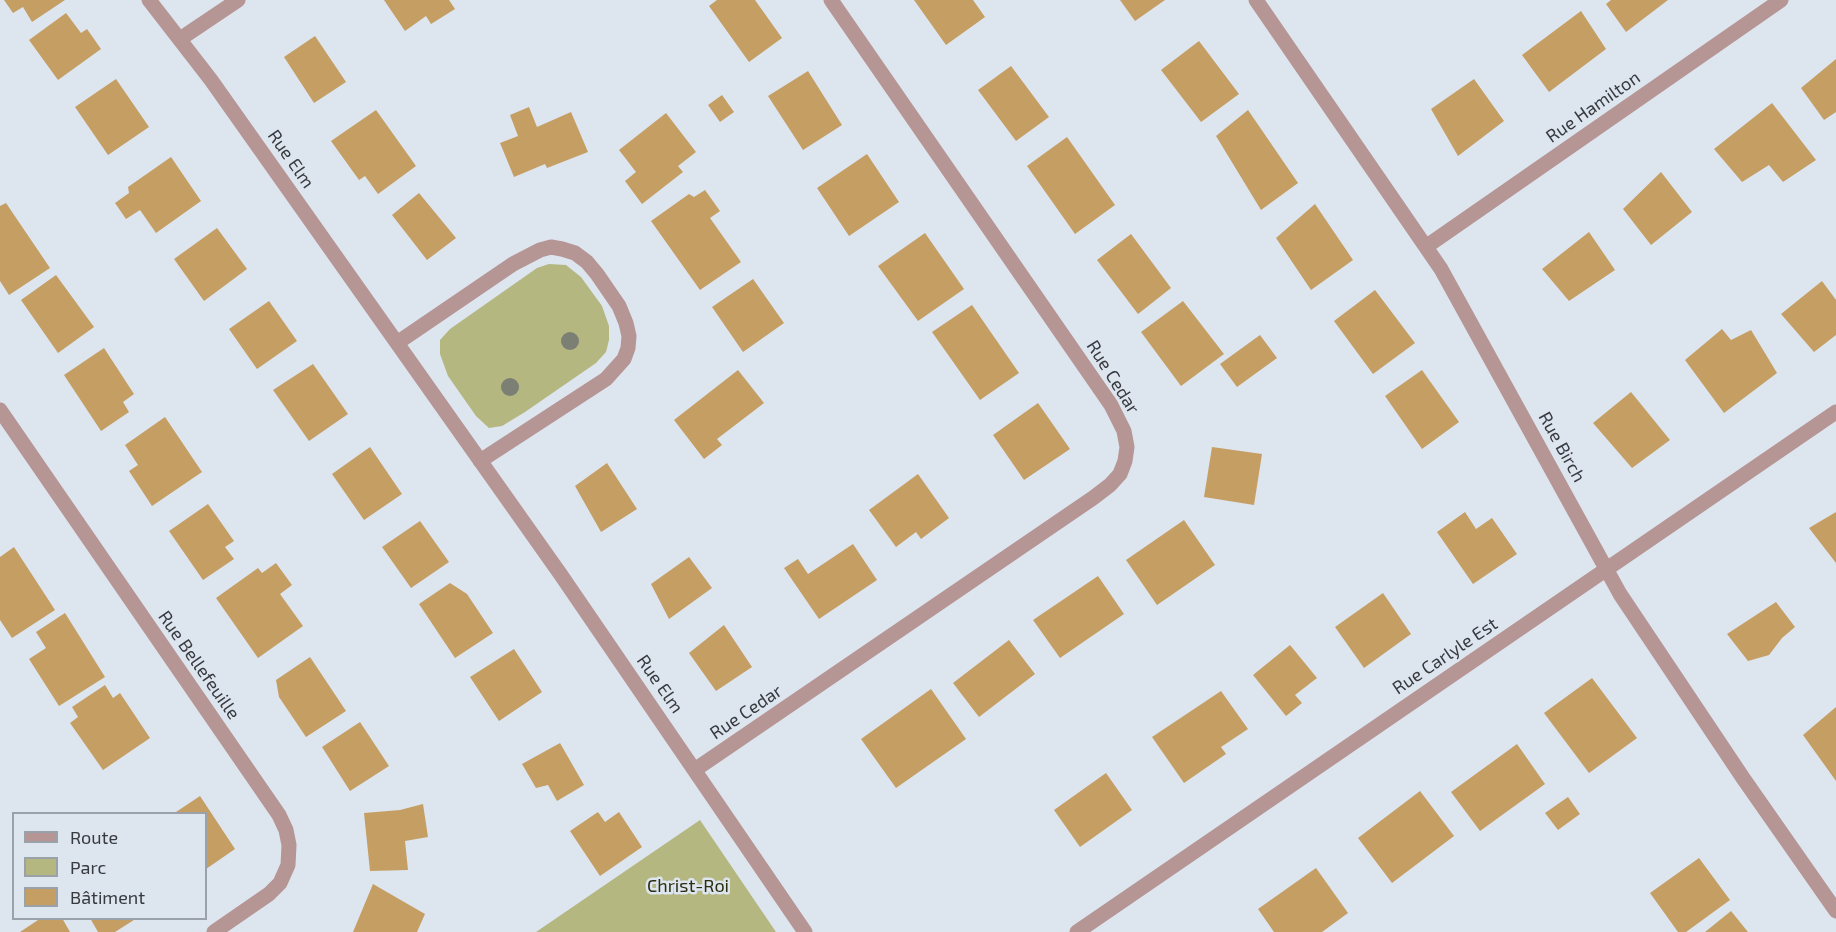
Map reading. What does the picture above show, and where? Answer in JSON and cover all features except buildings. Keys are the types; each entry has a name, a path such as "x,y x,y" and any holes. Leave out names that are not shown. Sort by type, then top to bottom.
{"street":[{"name":"Rue Elm","path":"149,0 218,90 398,343 696,769 805,932"},
{"path":"180,39 238,0"},
{"name":"Rue Cedar","path":"696,769 1093,498 1120,474 1125,461 1127,447 1124,431 1111,405 831,0"},
{"name":"Rue Birch","path":"1256,0 1427,246 1464,307 1620,594 1743,778 1830,890 1836,911"},
{"name":"Rue Hamilton","path":"1427,246 1781,0"},
{"path":"398,343 513,264 540,250 551,248 575,253 597,274 619,306 626,323 630,336 624,359 606,379 480,460"},
{"name":"Rue Bellefeuille","path":"0,410 272,805 286,830 289,845 288,865 280,883 269,894 214,932"},
{"name":"Rue Carlyle Est","path":"1077,932 1836,412"}],"green space":[{"path":"549,264 566,265 581,277 602,306 609,326 606,352 596,363 525,412 502,426 489,428 476,416 448,376 440,354 440,340 450,329 537,268"},
{"name":"Christ-Roi","path":"700,820 776,932 536,932"}]}
